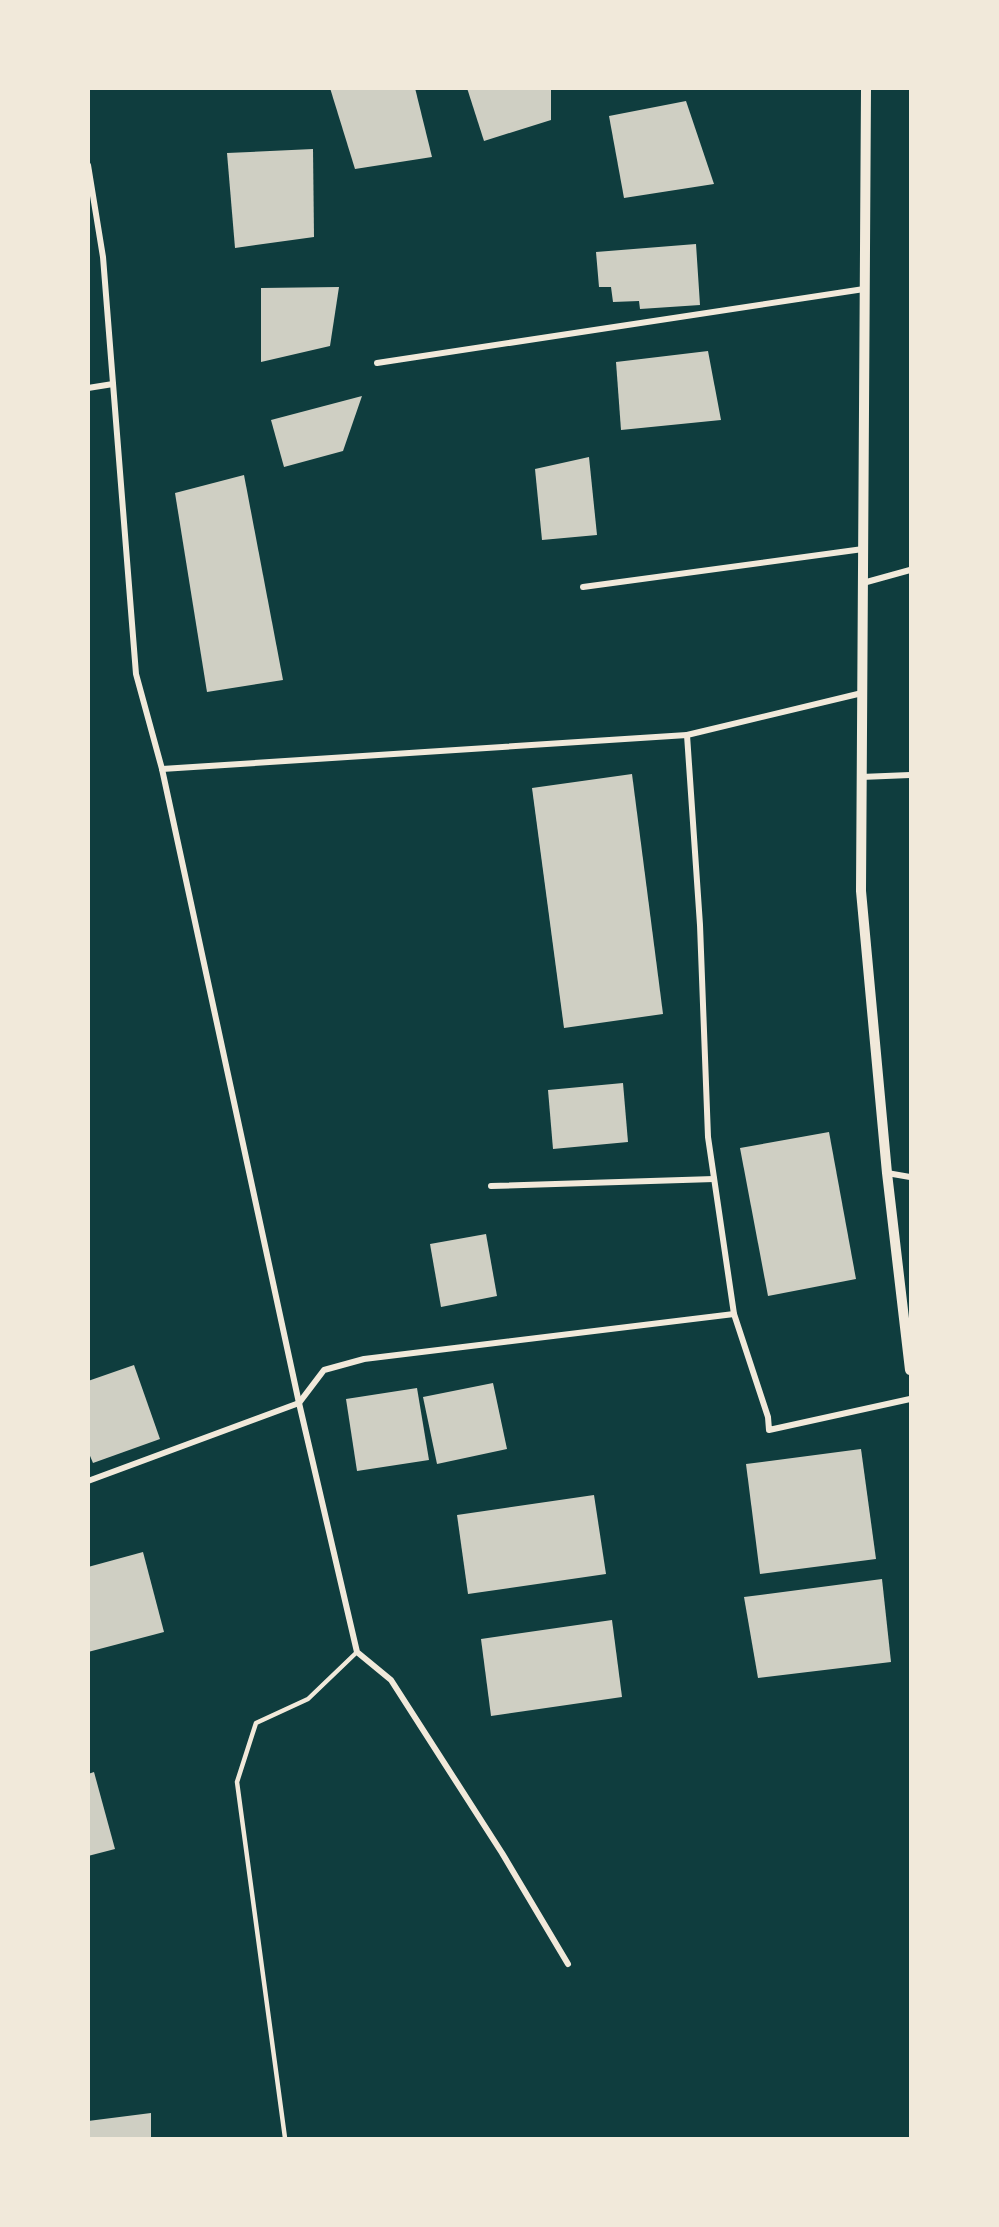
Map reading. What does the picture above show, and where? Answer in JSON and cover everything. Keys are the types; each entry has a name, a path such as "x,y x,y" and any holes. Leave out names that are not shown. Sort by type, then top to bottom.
{"street":[{"path":"866,88 861,891 887,1173 910,1370"},
{"path":"88,165 103,257 136,674 162,768 299,1403 357,1652 392,1680 502,1854 568,1964"},
{"path":"377,363 864,289"},
{"path":"88,387 113,384"},
{"path":"583,587 863,549"},
{"path":"863,583 910,570"},
{"path":"162,768 687,735 862,693"},
{"path":"687,735 700,925 708,1137 734,1314 768,1417 769,1430 910,1399"},
{"path":"861,777 910,775"},
{"path":"887,1173 910,1177"},
{"path":"491,1186 714,1179"},
{"path":"88,1481 299,1403 324,1370 364,1359 734,1314"}],"lane":[{"path":"285,2139 237,1782 256,1723 308,1699 357,1652"}],"building":[{"path":"330,88 415,88 432,157 355,169"},
{"path":"467,88 551,88 551,120 484,141"},
{"path":"686,101 714,184 624,198 609,116"},
{"path":"313,149 314,237 235,248 227,153"},
{"path":"696,244 700,305 640,309 639,301 613,302 611,287 599,287 596,252"},
{"path":"339,287 330,346 261,362 261,288"},
{"path":"708,351 721,420 621,430 616,362"},
{"path":"362,396 343,451 284,467 271,420"},
{"path":"589,457 597,535 542,540 535,469"},
{"path":"244,475 283,680 207,692 175,493"},
{"path":"632,774 663,1014 564,1028 532,788"},
{"path":"623,1083 628,1142 553,1149 548,1090"},
{"path":"829,1132 856,1279 768,1296 740,1148"},
{"path":"486,1234 497,1296 441,1307 430,1244"},
{"path":"134,1365 160,1439 93,1463 88,1451 88,1381"},
{"path":"493,1383 507,1449 437,1464 423,1397"},
{"path":"417,1388 429,1460 357,1471 346,1399"},
{"path":"861,1449 876,1559 760,1574 746,1464"},
{"path":"594,1495 606,1574 468,1594 457,1515"},
{"path":"143,1552 164,1632 88,1652 88,1567"},
{"path":"882,1579 891,1662 758,1678 744,1597"},
{"path":"612,1620 622,1697 491,1716 481,1639"},
{"path":"94,1772 115,1849 88,1856 88,1774"},
{"path":"151,2113 151,2138 88,2138 88,2121"}]}
